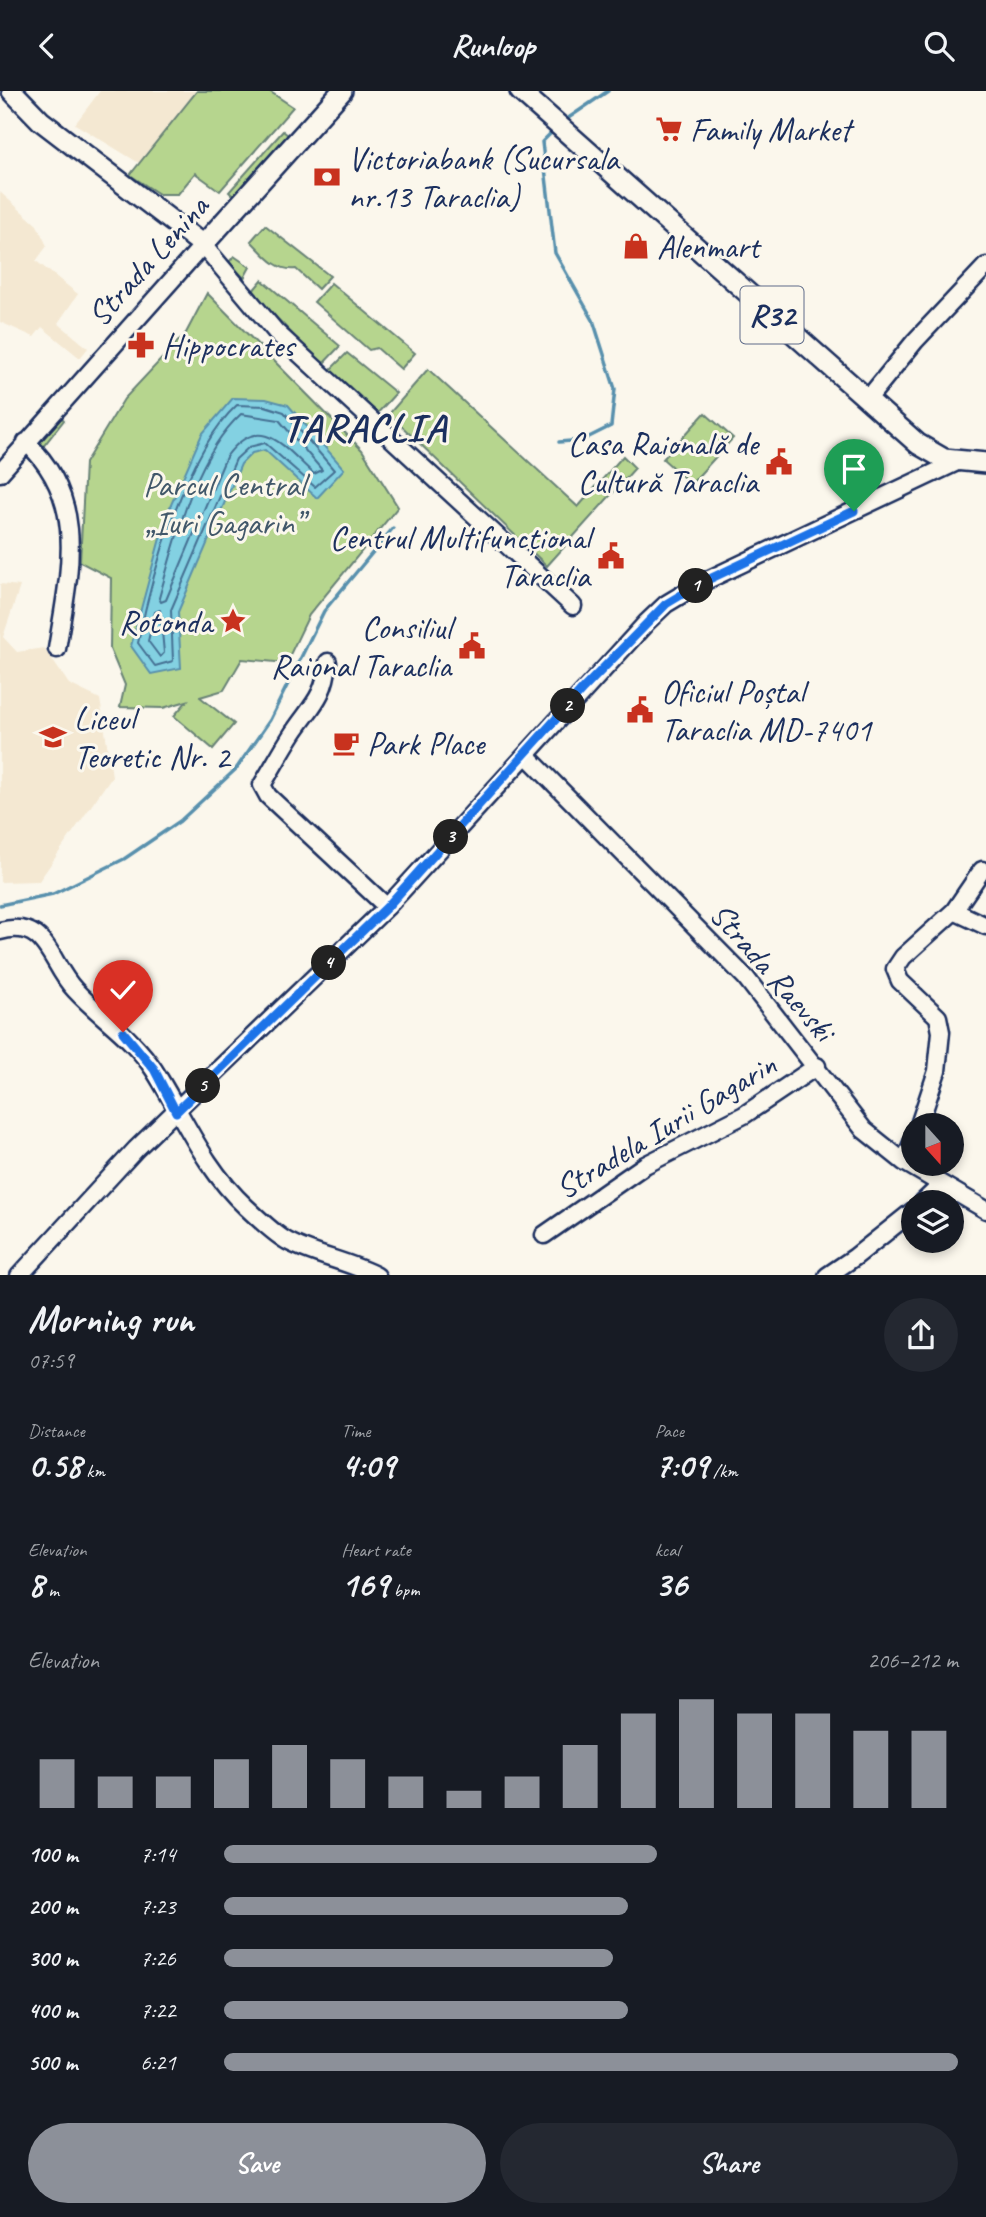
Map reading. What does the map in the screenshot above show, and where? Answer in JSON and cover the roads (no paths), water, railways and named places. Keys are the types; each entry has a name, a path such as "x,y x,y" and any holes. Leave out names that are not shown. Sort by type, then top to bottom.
{"main road":[{"path":"12,91 41,121 203,245"},
{"name":"Strada Lenina","path":"203,245 342,91"},
{"name":"R32","path":"522,93 930,453 957,462 986,463"}],"street":[{"path":"203,245 276,332 573,605"},
{"name":"Strada Lenina","path":"0,473 203,245"},
{"path":"867,400 915,341 986,266"},
{"path":"26,442 45,460 59,483 68,509 70,563 57,649"},
{"path":"20,1275 127,1158 387,907 583,689 647,622 681,594 957,462"},
{"path":"328,662 326,680 317,704 294,731 262,785 268,796 387,907"},
{"name":"Strada Raevski","path":"526,755 746,978 817,1066 864,1130 901,1160"},
{"path":"923,1113 937,1071 942,1032 938,1017 900,981 895,969 903,957 954,911 982,870"},
{"path":"954,911 986,926"},
{"path":"0,931 25,928 37,934 75,991 140,1051 154,1069 176,1112 225,1186 285,1240 374,1275"},
{"name":"Stradela Iurii Gagarin","path":"544,1235 645,1165 744,1115 817,1066"},
{"name":"Strada Raevski","path":"927,1176 986,1210"},
{"path":"936,1190 942,1185"},
{"path":"829,1275 855,1258 901,1221"}],"water":[{"path":"233,398 266,399 288,405 344,469 317,498 265,450 252,453 241,464 178,612 181,668 151,674 131,646 166,516 202,434"}],"waterway":[{"path":"564,121 608,91"},
{"path":"553,131 542,142 555,253 593,320 615,389 611,426 583,440 559,442"},
{"path":"0,905 53,894 124,859 180,821 236,769 270,720 324,611 393,528"}],"place":[{"name":"Family Market","path":"669,129"},
{"name":"Victoriabank (Sucursala nr.13 Taraclia)","path":"327,177"},
{"name":"Alenmart","path":"636,246"},
{"name":"Hippocrates","path":"141,345"},
{"name":"Casa Raională de Cultură Taraclia","path":"779,462"},
{"name":"Centrul Multifuncțional Taraclia","path":"611,556"},
{"name":"Rotonda","path":"233,621"},
{"name":"Consiliul Raional Taraclia","path":"472,646"},
{"name":"Oficiul Poștal Taraclia MD-7401","path":"640,710"},
{"name":"Liceul Teoretic Nr. 2","path":"53,737"},
{"name":"Park Place","path":"346,743"}],"district":[{"name":"TARACLIA","path":"365,427"}],"park label":[{"name":"Parcul Central „Iuri Gagarin”","path":"224,503"}]}
